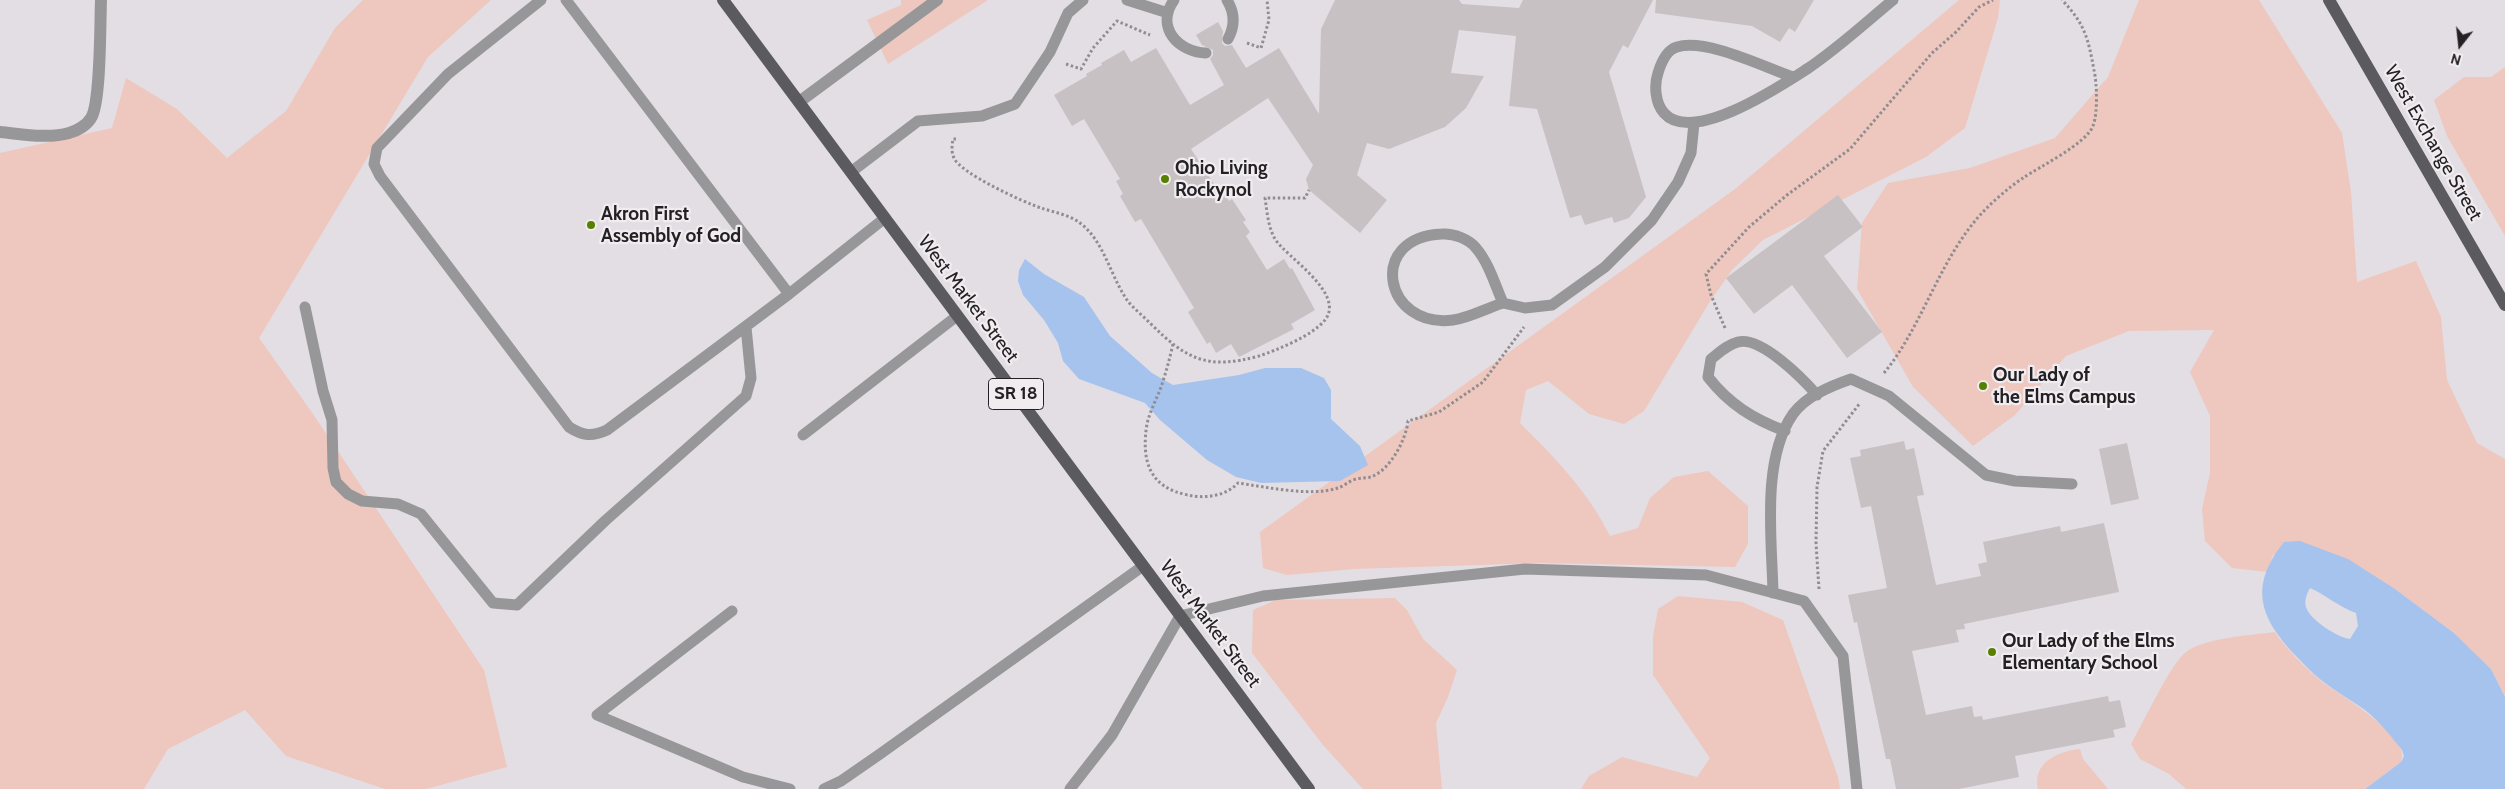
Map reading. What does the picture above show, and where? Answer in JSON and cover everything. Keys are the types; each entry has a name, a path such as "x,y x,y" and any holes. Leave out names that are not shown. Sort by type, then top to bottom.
{"main road":[{"name":"West Market Street","path":"723,0 1308,789"},
{"name":"West Exchange Street","path":"2328,0 2505,305"}],"street":[{"path":"0,132 48,135 69,133 82,127 91,118 96,102 101,0"},
{"path":"799,102 937,0"}],"lane":[{"path":"541,0 448,74 376,148 374,164 380,176 569,427 588,436 607,430 746,327 885,218"},
{"path":"566,0 789,294"},
{"path":"851,172 918,120 982,116 1016,104 1050,52 1068,13 1083,0"},
{"path":"1127,0 1168,13"},
{"path":"1174,0 1168,13 1168,24 1171,34 1177,43 1186,49 1206,52"},
{"path":"1227,0 1233,12 1234,22 1228,39"},
{"path":"1793,77 1703,45 1676,47 1663,58 1657,76 1656,94 1662,111 1671,120 1694,123 1731,113 1793,77 1808,68 1893,0"},
{"path":"1503,302 1476,247 1463,238 1448,234 1417,239 1405,246 1395,258 1391,269 1393,286 1402,303 1410,311 1425,318 1455,320 1503,302 1525,308 1552,305 1605,267 1652,220 1678,182 1691,153 1694,123"},
{"path":"305,307 323,391 332,420 333,468 336,482 348,494 362,501 398,504 421,514 493,602 517,605 606,520 746,396 751,378 746,327"},
{"path":"803,435 957,316"},
{"path":"1785,431 1757,420 1732,404 1708,376 1711,359 1731,344 1740,341 1763,348 1782,360 1816,395"},
{"path":"1773,593 1772,497 1779,442 1794,413 1824,389 1851,379 1889,396 1986,475 2015,481 2072,484"},
{"path":"824,789 880,754 1143,566"},
{"path":"1070,789 1112,736 1180,616 1263,596 1525,569 1706,575 1804,601 1843,656 1856,789"},
{"path":"732,611 597,715 743,777 790,789"}],"path":[{"path":"1244,43 1261,48 1269,20 1267,0"},
{"path":"1731,344 1711,294 1706,274 1749,227 1787,195 1850,149 1932,53 1979,7 1993,0"},
{"path":"1814,617 1820,587 1816,543 1817,487 1824,451 1899,355 1935,284 1975,220 2023,178 2045,166 2077,143 2093,127 2097,84 2090,46 2078,17 2062,0"},
{"path":"1059,65 1069,64 1081,68 1093,48 1117,21 1155,38"},
{"path":"962,139 954,139 952,148 954,158 964,171 1034,206 1078,221 1092,233 1127,300 1186,355 1211,361 1234,363 1275,351 1315,329 1326,319 1328,308 1326,296 1318,282 1275,239 1270,227 1265,198 1305,198 1309,190"},
{"path":"1173,344 1164,379 1147,422 1145,456 1153,477 1175,493 1196,497 1214,496 1232,489 1238,483 1308,490 1338,488 1354,480 1372,476 1384,467 1407,434 1408,421 1440,412 1483,382 1527,323 1534,307"}],"shaded area":[{"path":"363,0 491,0 428,57 259,338 311,411 484,670 507,767 426,789 385,789 286,756 245,710 168,749 144,789 0,789 0,153 112,128 126,78 177,109 227,158 286,111 335,28"},
{"path":"901,0 988,0 888,64 867,20 901,5"},
{"path":"1959,0 2000,0 1998,18 1965,128 1926,157 1763,240 1732,270 1709,303 1644,411 1624,424 1589,414 1548,381 1526,390 1520,423 1570,476 1592,504 1610,536 1638,528 1650,498 1674,477 1708,471 1748,506 1748,544 1735,567 1540,563 1354,569 1287,575 1263,568 1260,532 1735,189"},
{"path":"2139,0 2259,0 2342,133 2351,192 2357,282 2416,261 2441,317 2447,380 2477,443 2505,459 2505,697 2491,669 2454,633 2395,589 2273,555 2267,572 2232,568 2205,541 2202,509 2210,473 2210,416 2190,372 2214,330 2129,331 2066,356 2015,415 1973,446 1913,387 1857,289 1862,223 1888,183 1970,168 2055,138 2108,77"},
{"path":"2505,67 2505,236 2447,136 2434,100 2464,77 2491,77"},
{"path":"1678,596 1742,602 1783,620 1838,777 1840,789 1581,789 1589,776 1622,757 1697,777 1710,758 1653,675 1653,636 1658,609"},
{"path":"1395,598 1407,610 1423,639 1457,670 1448,697 1436,723 1442,789 1363,789 1323,745 1252,653 1253,610 1276,600"},
{"path":"2275,632 2314,675 2385,728 2396,740 2402,752 2401,762 2365,789 2186,789 2169,774 2140,759 2131,744 2172,669 2186,652 2204,643 2216,640"},
{"path":"2080,749 2083,759 2108,789 2038,789 2037,780 2039,772 2048,760 2063,752"}],"water":[{"path":"1025,259 1044,274 1084,297 1110,336 1152,373 1173,385 1239,375 1265,368 1301,368 1324,378 1331,390 1331,419 1360,446 1368,465 1340,481 1261,483 1236,477 1207,460 1160,420 1145,403 1079,379 1063,361 1058,343 1044,320 1023,295 1018,281 1019,270"},
{"path":"2300,541 2348,559 2395,589 2454,633 2491,669 2505,697 2505,789 2365,789 2401,762 2404,756 2402,750 2375,719 2314,674 2296,656 2274,628 2263,602 2262,588 2273,558 2284,542","holes":["2310,588 2356,613 2358,626 2350,639 2338,635 2325,627 2308,612 2305,605 2307,595"]}],"building":[{"name":"Ohio Living Rockynol","path":"1335,0 1459,0 1462,4 1519,8 1523,0 1653,0 1628,48 1623,45 1609,72 1646,197 1629,218 1614,223 1612,217 1585,225 1581,215 1570,218 1537,109 1509,106 1516,36 1459,30 1451,73 1484,76 1466,108 1445,127 1389,149 1367,143 1357,175 1387,200 1360,233 1309,190 1306,179 1313,165 1268,98 1191,149 1220,193 1223,191 1229,201 1232,199 1246,220 1243,222 1250,232 1246,236 1267,270 1284,259 1290,269 1292,268 1315,310 1291,324 1294,329 1239,357 1231,344 1216,353 1210,342 1207,344 1188,312 1194,308 1141,219 1135,222 1120,196 1123,194 1116,181 1120,179 1084,119 1072,126 1054,95 1087,76 1086,74 1102,65 1101,63 1124,50 1131,62 1156,48 1190,105 1224,85 1210,59 1213,55 1213,50 1202,45 1196,35 1218,22 1223,31 1222,43 1225,46 1232,45 1246,68 1279,48 1319,114 1321,29"},
{"path":"1656,0 1814,0 1795,32 1789,28 1780,42 1752,26 1655,13"},
{"path":"1838,195 1863,227 1824,256 1882,332 1847,358 1792,285 1754,314 1726,278"},
{"path":"1904,441 1906,450 1914,448 1924,495 1917,496 1936,585 1981,576 1978,564 1987,562 1983,542 2060,526 2061,532 2104,523 2119,592 1964,624 1965,629 1956,630 1959,642 1912,651 1926,715 1972,706 1974,717 1982,716 1983,720 2108,696 2109,702 2120,700 2126,727 2113,730 2115,737 2015,756 2019,777 1959,789 1896,789 1890,759 1886,759 1857,622 1854,623 1848,595 1887,588 1871,506 1861,508 1850,458 1861,456 1860,450"},
{"path":"2127,443 2139,499 2111,505 2099,449"}],"place":[{"name":"Ohio Living Rockynol","path":"1165,179"},
{"name":"Akron First Assembly of God","path":"591,225"},
{"name":"Our Lady of the Elms Campus","path":"1983,386"},
{"name":"Our Lady of the Elms Elementary School","path":"1992,652"}]}
